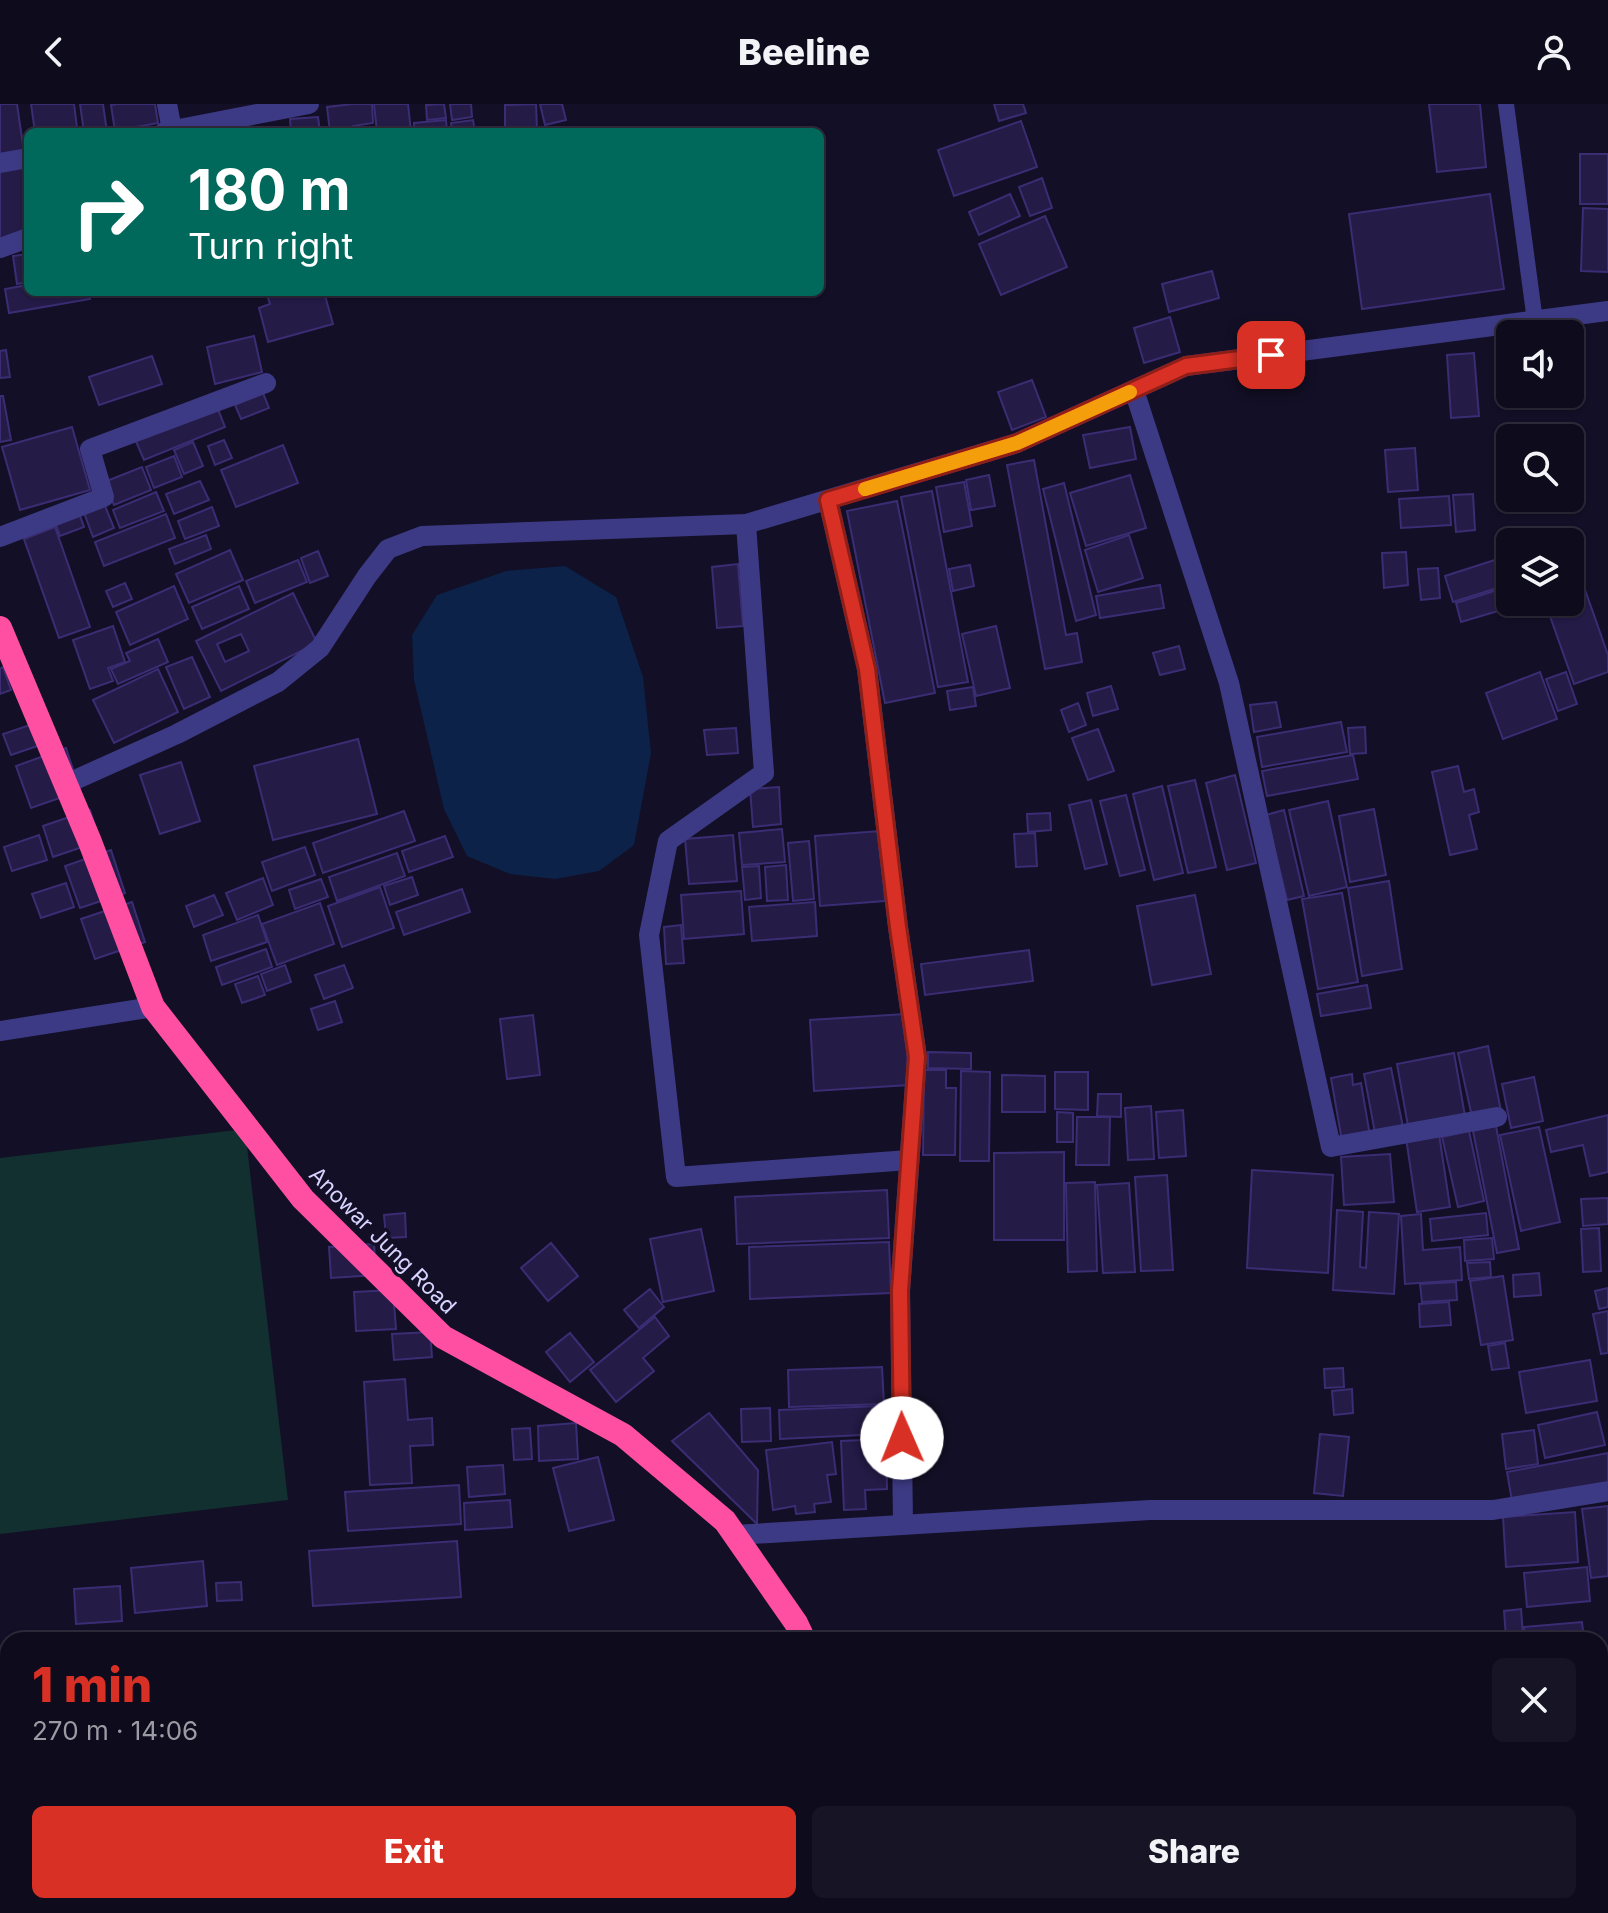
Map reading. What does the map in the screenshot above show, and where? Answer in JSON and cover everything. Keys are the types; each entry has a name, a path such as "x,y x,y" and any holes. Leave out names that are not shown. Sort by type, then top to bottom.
{"highway":[{"name":"Anowar Jung Road","path":"0,628 66,784 153,1007 303,1199 443,1337 623,1435 725,1521 800,1632"}],"street":[{"path":"167,104 168,128"},
{"path":"176,128 221,112 273,111 309,104"},
{"path":"273,111 275,128"},
{"path":"0,163 24,159"},
{"path":"0,248 24,239"},
{"path":"1542,320 1608,311"},
{"path":"66,784 177,734 278,682 320,648 388,549 422,536 746,524 1017,443 1186,366 1496,326"},
{"path":"0,537 104,497 90,449 266,383"},
{"path":"1134,390 1229,683 1331,1147 1497,1117"},
{"path":"828,500 867,669 917,1057 900,1291 903,1525"},
{"path":"746,524 764,773 668,841 649,935 676,1177 909,1160"},
{"path":"0,1031 153,1007"},
{"path":"735,1535 1150,1510 1493,1510 1608,1491"}],"lane":[{"path":"1506,104 1535,320"}],"green space":[{"path":"245,1129 288,1500 0,1534 0,1158"}],"water":[{"path":"565,566 616,597 643,677 651,753 634,845 599,871 555,879 510,874 467,856 444,809 414,680 412,635 437,595 506,571"}],"building":[{"path":"0,104 17,104 24,152 0,156"},
{"path":"31,104 74,104 77,128 34,128"},
{"path":"80,104 103,104 106,128 83,128"},
{"path":"155,104 158,123 115,128 111,105"},
{"path":"372,104 373,123 353,128 330,128 327,107"},
{"path":"374,104 408,104 411,128 377,128"},
{"path":"444,104 446,118 427,120 426,105"},
{"path":"450,104 471,104 472,117 452,120"},
{"path":"536,104 537,128 505,128 505,105"},
{"path":"540,104 562,104 566,120 545,125"},
{"path":"994,104 1023,104 1026,113 999,121"},
{"path":"1429,104 1480,104 1486,167 1437,172"},
{"path":"318,117 319,128 291,128 290,119"},
{"path":"446,120 447,128 414,128 414,123"},
{"path":"473,120 474,128 452,128 451,123"},
{"path":"1021,121 1037,167 954,196 938,150"},
{"path":"1580,154 1608,154 1608,204 1580,204"},
{"path":"24,164 24,235 0,239 0,168"},
{"path":"1042,178 1052,208 1030,216 1019,187"},
{"path":"1010,194 1020,216 979,235 969,212"},
{"path":"1490,194 1504,289 1362,309 1349,214"},
{"path":"1583,208 1608,209 1608,272 1581,271"},
{"path":"1045,216 1067,267 1001,295 979,244"},
{"path":"24,255 24,283 17,284 13,256"},
{"path":"1212,271 1219,298 1169,312 1162,284"},
{"path":"24,286 24,296 90,296 90,299 9,313 5,289"},
{"path":"267,296 325,296 333,324 268,342 259,308 270,304"},
{"path":"1170,317 1180,352 1144,363 1134,328"},
{"path":"254,336 262,372 215,384 207,347"},
{"path":"6,350 10,377 0,378 0,351"},
{"path":"1474,353 1479,416 1451,418 1447,355"},
{"path":"152,356 162,384 99,405 89,377"},
{"path":"1032,380 1046,417 1012,430 998,392"},
{"path":"263,393 269,408 241,419 235,405"},
{"path":"0,396 3,396 11,440 0,442"},
{"path":"216,404 225,427 144,460 134,437"},
{"path":"72,427 90,490 20,510 2,447"},
{"path":"1130,427 1136,459 1090,468 1083,435"},
{"path":"224,440 232,458 215,465 208,446"},
{"path":"193,442 203,466 184,474 174,450"},
{"path":"283,445 298,483 236,507 221,470"},
{"path":"1415,448 1418,490 1388,492 1385,450"},
{"path":"174,456 182,477 154,488 146,467"},
{"path":"1034,460 1066,635 1077,633 1082,662 1045,669 1007,465"},
{"path":"142,467 151,490 114,505 104,482"},
{"path":"989,475 995,506 971,510 966,480"},
{"path":"1130,475 1146,528 1086,546 1070,493"},
{"path":"200,481 209,500 174,514 166,494"},
{"path":"964,482 972,526 944,532 936,487"},
{"path":"1064,483 1096,615 1076,621 1043,489"},
{"path":"932,491 968,682 938,687 901,497"},
{"path":"156,492 164,511 120,528 113,510"},
{"path":"1473,494 1475,530 1456,532 1453,495"},
{"path":"1449,496 1451,525 1401,528 1399,499"},
{"path":"103,501 114,528 93,537 83,510"},
{"path":"897,501 935,693 885,703 847,511"},
{"path":"212,507 219,526 185,539 178,521"},
{"path":"79,513 84,527 60,536 55,522"},
{"path":"166,514 175,538 104,566 95,542"},
{"path":"55,527 90,627 59,638 24,539"},
{"path":"206,535 211,549 175,564 169,549"},
{"path":"1129,535 1143,578 1098,592 1085,550"},
{"path":"230,550 243,580 189,603 176,574"},
{"path":"318,551 328,576 310,583 301,558"},
{"path":"1406,552 1408,585 1384,588 1382,553"},
{"path":"298,560 307,582 255,603 246,581"},
{"path":"1496,560 1496,588 1453,602 1445,576"},
{"path":"738,564 743,626 717,628 712,567"},
{"path":"970,565 974,586 953,591 949,569"},
{"path":"1438,568 1440,598 1421,600 1418,569"},
{"path":"125,583 132,599 113,607 106,591"},
{"path":"1160,585 1164,608 1100,618 1096,596"},
{"path":"174,586 188,619 130,645 116,612"},
{"path":"239,586 249,609 202,629 192,607"},
{"path":"1584,587 1608,655 1608,672 1574,684 1550,616 1584,616"},
{"path":"1496,590 1496,612 1461,622 1456,603"},
{"path":"293,593 317,643 221,691 196,641","holes":["241,634 249,651 225,662 217,644"]},
{"path":"113,626 125,662 108,668 113,681 90,689 73,640"},
{"path":"996,626 1010,688 976,696 962,634"},
{"path":"158,639 168,662 118,684 111,669 130,661 126,653"},
{"path":"1179,646 1185,669 1160,675 1153,653"},
{"path":"192,657 210,697 184,709 166,667"},
{"path":"3,667 11,690 0,694 0,669"},
{"path":"158,669 178,712 114,743 93,700"},
{"path":"1540,672 1557,719 1503,739 1486,693"},
{"path":"1566,672 1577,704 1558,711 1546,679"},
{"path":"1111,686 1118,709 1093,716 1087,693"},
{"path":"973,687 976,706 950,710 947,691"},
{"path":"1276,702 1281,727 1254,732 1250,705"},
{"path":"1078,703 1086,725 1069,732 1061,710"},
{"path":"45,720 52,741 11,755 3,734"},
{"path":"1341,722 1347,752 1262,767 1257,737"},
{"path":"1365,727 1366,753 1350,754 1348,728"},
{"path":"736,728 738,753 707,755 704,730"},
{"path":"1098,729 1114,771 1088,780 1072,738"},
{"path":"358,739 377,814 273,840 254,766"},
{"path":"66,748 80,791 31,808 16,766"},
{"path":"1353,755 1358,779 1267,796 1262,771"},
{"path":"181,762 200,821 160,834 140,775"},
{"path":"1458,766 1464,792 1474,789 1479,812 1469,815 1477,849 1450,855 1432,772"},
{"path":"1235,775 1256,863 1227,870 1206,783"},
{"path":"1195,780 1216,867 1188,873 1168,786"},
{"path":"1162,786 1183,873 1154,880 1133,794"},
{"path":"779,787 781,824 753,827 750,789"},
{"path":"1126,795 1145,870 1120,876 1100,801"},
{"path":"1091,800 1107,864 1085,869 1069,805"},
{"path":"1328,801 1347,887 1309,896 1289,810"},
{"path":"1374,809 1386,875 1350,882 1339,816"},
{"path":"90,810 100,841 53,857 43,826"},
{"path":"1284,810 1304,896 1287,900 1266,815"},
{"path":"404,811 415,841 323,873 313,843"},
{"path":"1050,813 1051,830 1028,832 1027,814"},
{"path":"782,829 785,862 742,865 739,833"},
{"path":"880,831 885,901 820,906 815,836"},
{"path":"1035,833 1037,866 1016,867 1014,834"},
{"path":"39,835 47,860 12,871 4,847"},
{"path":"733,835 737,881 689,884 685,839"},
{"path":"445,836 453,857 409,872 402,851"},
{"path":"809,841 814,899 793,901 788,843"},
{"path":"305,847 315,875 272,891 262,862"},
{"path":"111,850 125,893 80,908 65,866"},
{"path":"397,853 405,876 337,901 329,877"},
{"path":"786,865 788,900 767,901 765,867"},
{"path":"759,866 761,898 745,900 742,867"},
{"path":"412,877 418,895 390,905 384,886"},
{"path":"263,878 273,905 237,920 226,893"},
{"path":"321,879 328,897 295,909 289,890"},
{"path":"1389,881 1402,969 1362,976 1348,888"},
{"path":"66,883 74,907 41,918 32,894"},
{"path":"380,887 394,928 342,947 328,906"},
{"path":"462,889 470,912 404,935 396,912"},
{"path":"741,891 744,934 684,939 681,895"},
{"path":"1342,893 1358,982 1318,989 1302,899"},
{"path":"214,895 223,915 194,927 186,906"},
{"path":"1195,895 1211,974 1152,985 1137,906"},
{"path":"132,902 145,942 95,959 81,919"},
{"path":"815,902 817,936 752,941 749,907"},
{"path":"320,903 334,944 277,965 262,924"},
{"path":"258,915 267,942 211,961 203,935"},
{"path":"681,925 684,963 666,964 664,927"},
{"path":"266,949 272,967 222,985 216,967"},
{"path":"1029,950 1033,981 925,995 921,964"},
{"path":"285,965 291,982 267,991 261,974"},
{"path":"344,965 353,988 324,999 315,975"},
{"path":"258,976 265,995 242,1003 235,984"},
{"path":"1367,985 1371,1008 1321,1016 1317,994"},
{"path":"335,1001 342,1022 318,1030 311,1009"},
{"path":"905,1014 909,1085 814,1091 810,1020"},
{"path":"533,1015 540,1075 507,1079 500,1019"},
{"path":"1488,1046 1501,1111 1472,1117 1458,1053"},
{"path":"928,1052 971,1053 971,1069 928,1068"},
{"path":"1454,1053 1465,1116 1408,1126 1397,1064"},
{"path":"1391,1068 1403,1127 1375,1133 1364,1074"},
{"path":"924,1070 946,1070 946,1088 956,1088 955,1155 923,1155"},
{"path":"961,1071 990,1072 989,1161 960,1161"},
{"path":"1055,1072 1088,1072 1088,1110 1055,1109"},
{"path":"1352,1074 1353,1085 1361,1083 1370,1136 1342,1141 1331,1078"},
{"path":"1002,1075 1045,1076 1045,1112 1002,1112"},
{"path":"1534,1077 1543,1121 1511,1128 1502,1084"},
{"path":"1098,1094 1121,1094 1121,1117 1097,1116"},
{"path":"1151,1106 1154,1159 1128,1160 1125,1108"},
{"path":"1183,1110 1186,1156 1159,1158 1156,1112"},
{"path":"1057,1112 1073,1113 1073,1142 1057,1142"},
{"path":"1608,1115 1608,1172 1590,1176 1583,1145 1551,1152 1546,1130"},
{"path":"1077,1117 1110,1117 1109,1165 1076,1165"},
{"path":"1496,1126 1519,1249 1497,1253 1473,1131"},
{"path":"1539,1127 1560,1222 1521,1231 1500,1135"},
{"path":"1469,1131 1484,1201 1458,1207 1442,1137"},
{"path":"1439,1134 1450,1207 1417,1212 1406,1138"},
{"path":"1064,1152 1064,1240 994,1240 994,1153"},
{"path":"1390,1154 1394,1202 1344,1205 1341,1157"},
{"path":"1252,1170 1333,1175 1328,1273 1247,1268"},
{"path":"1167,1175 1173,1270 1141,1271 1135,1177"},
{"path":"1095,1182 1097,1271 1068,1272 1066,1183"},
{"path":"1129,1183 1135,1272 1103,1273 1097,1185"},
{"path":"887,1190 889,1238 737,1244 735,1197"},
{"path":"1608,1198 1608,1224 1583,1226 1581,1199"},
{"path":"1337,1210 1363,1212 1360,1267 1366,1268 1369,1212 1399,1214 1394,1294 1333,1290"},
{"path":"405,1213 406,1237 386,1238 384,1215"},
{"path":"1486,1213 1488,1235 1432,1241 1430,1219"},
{"path":"1421,1214 1423,1250 1460,1247 1462,1280 1405,1284 1401,1216"},
{"path":"1599,1228 1601,1271 1583,1272 1581,1229"},
{"path":"701,1229 714,1291 663,1302 650,1239"},
{"path":"1492,1238 1494,1259 1465,1261 1464,1240"},
{"path":"889,1242 891,1293 750,1299 749,1247"},
{"path":"551,1243 578,1276 548,1301 521,1268"},
{"path":"374,1244 376,1275 331,1278 329,1247"},
{"path":"1490,1262 1491,1277 1469,1279 1467,1263"},
{"path":"1539,1273 1541,1295 1514,1297 1513,1275"},
{"path":"1503,1276 1513,1340 1481,1345 1470,1281"},
{"path":"1456,1282 1457,1300 1422,1302 1420,1284"},
{"path":"1608,1288 1608,1307 1599,1309 1595,1291"},
{"path":"650,1289 664,1307 639,1328 624,1310"},
{"path":"393,1290 396,1329 356,1331 354,1292"},
{"path":"1449,1302 1451,1325 1420,1327 1419,1304"},
{"path":"1608,1311 1608,1353 1601,1354 1593,1314"},
{"path":"655,1317 669,1336 643,1358 654,1371 616,1402 590,1370"},
{"path":"430,1332 432,1357 394,1360 392,1334"},
{"path":"570,1333 594,1362 570,1382 546,1352"},
{"path":"1505,1343 1509,1368 1492,1370 1488,1346"},
{"path":"1590,1360 1597,1401 1526,1413 1519,1372"},
{"path":"882,1367 884,1404 789,1407 788,1370"},
{"path":"1343,1368 1344,1387 1325,1388 1324,1369"},
{"path":"405,1379 408,1420 432,1418 433,1445 410,1446 412,1483 370,1485 364,1382"},
{"path":"1352,1389 1353,1413 1334,1415 1332,1391"},
{"path":"881,1406 882,1434 780,1439 779,1410"},
{"path":"770,1408 771,1441 742,1442 741,1409"},
{"path":"1597,1412 1605,1445 1545,1458 1538,1425"},
{"path":"709,1413 758,1470 757,1524 672,1441"},
{"path":"576,1423 578,1459 539,1461 538,1426"},
{"path":"530,1428 532,1459 514,1460 512,1429"},
{"path":"1534,1430 1538,1464 1506,1469 1502,1434"},
{"path":"1320,1434 1349,1437 1343,1496 1314,1493"},
{"path":"886,1439 887,1489 865,1490 866,1509 844,1510 841,1441"},
{"path":"832,1442 836,1474 827,1475 831,1502 814,1504 815,1512 796,1514 795,1506 773,1510 766,1450"},
{"path":"1608,1453 1608,1483 1512,1501 1507,1472"},
{"path":"598,1457 614,1520 569,1531 553,1468"},
{"path":"503,1465 505,1494 469,1497 467,1467"},
{"path":"459,1485 461,1524 348,1531 345,1492"},
{"path":"510,1500 512,1527 465,1530 464,1503"},
{"path":"1608,1506 1608,1576 1591,1578 1582,1509"},
{"path":"1575,1512 1578,1562 1506,1567 1503,1517"},
{"path":"457,1541 461,1597 313,1606 309,1551"},
{"path":"203,1561 207,1606 135,1613 131,1568"},
{"path":"1587,1567 1590,1601 1527,1607 1524,1573"},
{"path":"241,1582 242,1600 217,1601 216,1583"},
{"path":"120,1586 122,1621 76,1624 74,1589"},
{"path":"1521,1609 1523,1632 1506,1632 1504,1611"},
{"path":"1582,1622 1583,1632 1524,1632 1524,1627"}],"slow traffic":[{"path":"865,489 1017,443 1130,392"}],"route":[{"path":"902,1438 900,1291 917,1057 867,669 828,500 1017,443 1186,366 1271,355"}]}
